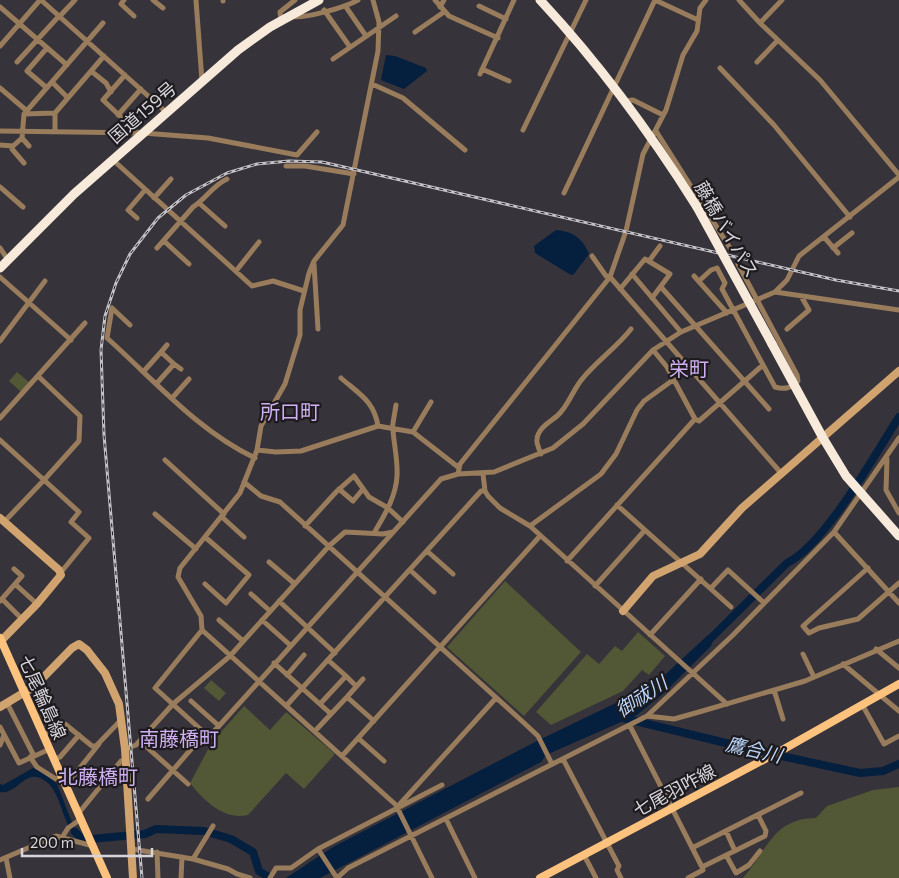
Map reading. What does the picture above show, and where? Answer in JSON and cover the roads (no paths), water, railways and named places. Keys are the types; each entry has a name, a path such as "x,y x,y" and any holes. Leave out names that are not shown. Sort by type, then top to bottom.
{"highway":[{"name":"国道159号","path":"0,268 74,194 113,160 140,133 238,50 280,21 319,0"},
{"name":"藤橋バイパス","path":"540,0 570,32 624,102 654,136 696,207 823,438 846,476 899,536"}],"main road":[{"name":"七尾輪島線","path":"0,640 55,759 78,818 88,835 107,878"},
{"name":"七尾羽咋線","path":"540,878 784,749 899,684"}],"street":[{"path":"0,46 41,0 166,112"},
{"path":"17,62 75,0"},
{"path":"124,0 121,4 134,16"},
{"path":"153,0 163,8"},
{"path":"196,0 202,81"},
{"path":"280,21 280,12 295,0"},
{"path":"290,16 305,18 324,10 346,7 358,0"},
{"path":"373,0 379,28 378,51 359,139 344,226 314,261 300,310 300,335 296,350 285,384 261,426 257,450 244,482 233,504 180,568 178,577 201,616 202,630 398,807 432,878"},
{"path":"436,0 442,9 498,38"},
{"path":"415,32 442,9 444,0"},
{"path":"509,81 481,71 498,38 514,0"},
{"path":"523,130 586,0"},
{"path":"564,193 655,0 698,20"},
{"path":"458,474 458,467 610,277 626,231 643,154 664,115 683,55 697,31 700,8 706,0"},
{"path":"202,630 155,688 209,737 441,479 458,474 494,472 553,448 583,424 652,350 681,332 775,292 787,280 799,256 899,176 820,80 760,23 739,0"},
{"path":"760,23 782,0"},
{"path":"479,6 506,19"},
{"path":"0,7 67,65"},
{"path":"346,7 366,36"},
{"path":"324,10 350,47"},
{"path":"333,59 396,16"},
{"path":"29,146 22,138 25,113 103,23"},
{"path":"757,62 778,40"},
{"path":"47,48 27,71 47,88"},
{"path":"55,131 55,113 104,56"},
{"path":"720,68 774,125 850,217"},
{"path":"91,72 106,84 110,92"},
{"path":"126,75 103,100 140,133"},
{"path":"52,82 68,98"},
{"path":"372,84 403,98 465,150"},
{"path":"0,88 25,113 55,113"},
{"path":"118,115 141,89"},
{"path":"624,102 633,100 664,115"},
{"path":"0,131 140,133 232,141 297,154 317,132"},
{"path":"654,136 730,248"},
{"path":"0,145 13,146 22,138"},
{"path":"13,146 12,150 24,163"},
{"path":"113,160 252,286 273,280 304,291"},
{"path":"286,166 305,166 354,174"},
{"path":"154,198 171,179"},
{"path":"157,248 192,207 200,203 216,184 227,179"},
{"path":"0,188 23,208"},
{"path":"137,218 128,210 145,190"},
{"path":"200,203 225,226"},
{"path":"833,248 852,233"},
{"path":"824,237 838,253"},
{"path":"164,240 190,264"},
{"path":"236,271 259,242"},
{"path":"649,261 660,246"},
{"path":"0,248 8,260"},
{"path":"592,256 606,276 610,277 781,473"},
{"path":"620,289 645,259 670,274 652,298"},
{"path":"314,261 318,328"},
{"path":"699,282 717,268 725,282 722,289 775,387 783,389 794,385 798,381 797,375 738,264"},
{"path":"632,274 681,332"},
{"path":"694,276 727,313"},
{"path":"0,277 71,340"},
{"path":"0,341 45,281"},
{"path":"661,287 769,409"},
{"path":"775,292 899,310"},
{"path":"787,330 809,310 801,296"},
{"path":"130,325 112,308 108,338 218,437 254,458"},
{"path":"0,418 85,323"},
{"path":"540,454 537,439 539,432 549,420 558,416 583,378 606,354 620,343 631,329"},
{"path":"144,371 167,345"},
{"path":"652,350 667,367 694,419"},
{"path":"161,352 181,370"},
{"path":"157,383 174,364"},
{"path":"694,419 698,421 763,365"},
{"path":"623,611 654,576 700,554 742,508 899,371"},
{"path":"0,640 58,582 61,575 59,570 1,522 44,480 79,441 80,416 38,376"},
{"path":"341,378 371,405 375,411 378,426"},
{"path":"173,397 189,379"},
{"path":"530,526 601,474 616,454 637,410 644,402 673,380"},
{"path":"413,432 431,402"},
{"path":"374,533 388,508 396,488 397,476 393,430 396,405"},
{"path":"567,561 694,419"},
{"path":"257,450 276,452 301,451 378,426 413,432 458,467"},
{"path":"318,849 337,878 348,868 646,716 764,603 834,532 899,438"},
{"path":"0,440 78,512 71,522 89,538 62,571 59,570"},
{"path":"887,456 886,490 899,513"},
{"path":"165,460 244,537"},
{"path":"483,474 485,491 500,508 530,526 727,704"},
{"path":"305,526 338,489 354,476 372,501 388,508 403,522"},
{"path":"244,482 261,496 277,500 538,736 552,764"},
{"path":"338,489 353,501 363,489"},
{"path":"286,706 481,491 485,491"},
{"path":"617,504 731,607"},
{"path":"155,514 196,549"},
{"path":"595,586 645,530"},
{"path":"125,749 132,748 140,741 173,704 230,656 329,546 345,532 393,532"},
{"path":"834,532 899,603"},
{"path":"342,756 540,536"},
{"path":"205,537 249,575 226,603 205,584"},
{"path":"427,551 453,574"},
{"path":"269,562 295,584"},
{"path":"868,568 803,626 809,633 819,628 858,619 899,583"},
{"path":"14,569 22,576 1,600 22,619"},
{"path":"410,570 434,592"},
{"path":"711,588 728,570 764,603"},
{"path":"650,636 701,579"},
{"path":"15,584 37,604"},
{"path":"251,594 270,611"},
{"path":"279,601 335,653"},
{"path":"219,620 242,641"},
{"path":"262,620 290,646"},
{"path":"646,716 674,720 814,677 876,649 899,642"},
{"path":"121,720 71,779 63,780 56,779 37,767 4,705 25,693 45,676 67,651 79,644 93,658 113,687 119,704 125,749 126,760 133,878"},
{"path":"876,649 899,668"},
{"path":"803,654 814,677"},
{"path":"287,675 304,655"},
{"path":"328,660 356,686"},
{"path":"274,663 331,714"},
{"path":"843,664 899,711"},
{"path":"320,704 346,676"},
{"path":"315,731 363,679"},
{"path":"774,690 783,720"},
{"path":"347,697 374,721"},
{"path":"398,807 409,792 496,698"},
{"path":"191,701 219,726"},
{"path":"863,706 884,744 899,736"},
{"path":"44,734 65,724 92,746 99,744"},
{"path":"631,725 702,867"},
{"path":"0,727 19,763 50,749"},
{"path":"148,800 205,733"},
{"path":"55,759 60,757 79,735"},
{"path":"0,745 4,736"},
{"path":"358,738 384,761"},
{"path":"140,741 188,784"},
{"path":"563,759 608,842 619,866 617,870 621,878"},
{"path":"63,836 122,761 126,760"},
{"path":"271,875 276,868 291,868 318,849 442,785"},
{"path":"692,848 801,793"},
{"path":"688,878 703,870 702,867 766,836 766,831 758,815"},
{"path":"446,819 475,878"},
{"path":"193,859 212,828"},
{"path":"726,831 735,851"},
{"path":"0,860 52,837 63,836 78,844 92,845"},
{"path":"132,849 193,859 228,869 236,876 250,878"},
{"path":"726,855 736,874 748,865 760,851"},
{"path":"157,852 158,878"},
{"path":"584,855 596,878"},
{"path":"181,878 182,857"},
{"path":"6,858 10,878"}],"water":[{"path":"386,55 395,56 426,68 427,71 404,89 381,80"},
{"path":"556,230 576,236 587,248 589,254 574,274 571,275 535,253 534,246"},
{"path":"708,635 713,639 711,646 664,693 637,715 546,755 541,762 320,878 286,878 333,847 535,742 655,684"},
{"path":"33,768 37,768 57,784 75,830 82,839 69,827 55,792 42,779 31,777 11,790 0,792 0,784 3,785"}],"waterway":[{"name":"御祓川","path":"705,644 787,563 802,553 817,538 833,519 863,475 899,417"},
{"name":"鷹合川","path":"619,717 860,773 883,771 899,764"},
{"name":"御祓川","path":"451,793 487,774"},
{"path":"75,832 81,838 91,839 145,834 156,829 204,831 231,839 253,852 259,871 270,878"}],"railway":[{"path":"142,878 104,435 101,350 105,316 116,283 130,254 158,218 186,195 227,173 257,164 289,161 322,162 836,280 899,291"}],"district":[{"name":"栄町","path":"689,368"},
{"name":"所口町","path":"290,411"},
{"name":"南藤橋町","path":"179,738"},
{"name":"北藤橋町","path":"98,776"}]}
